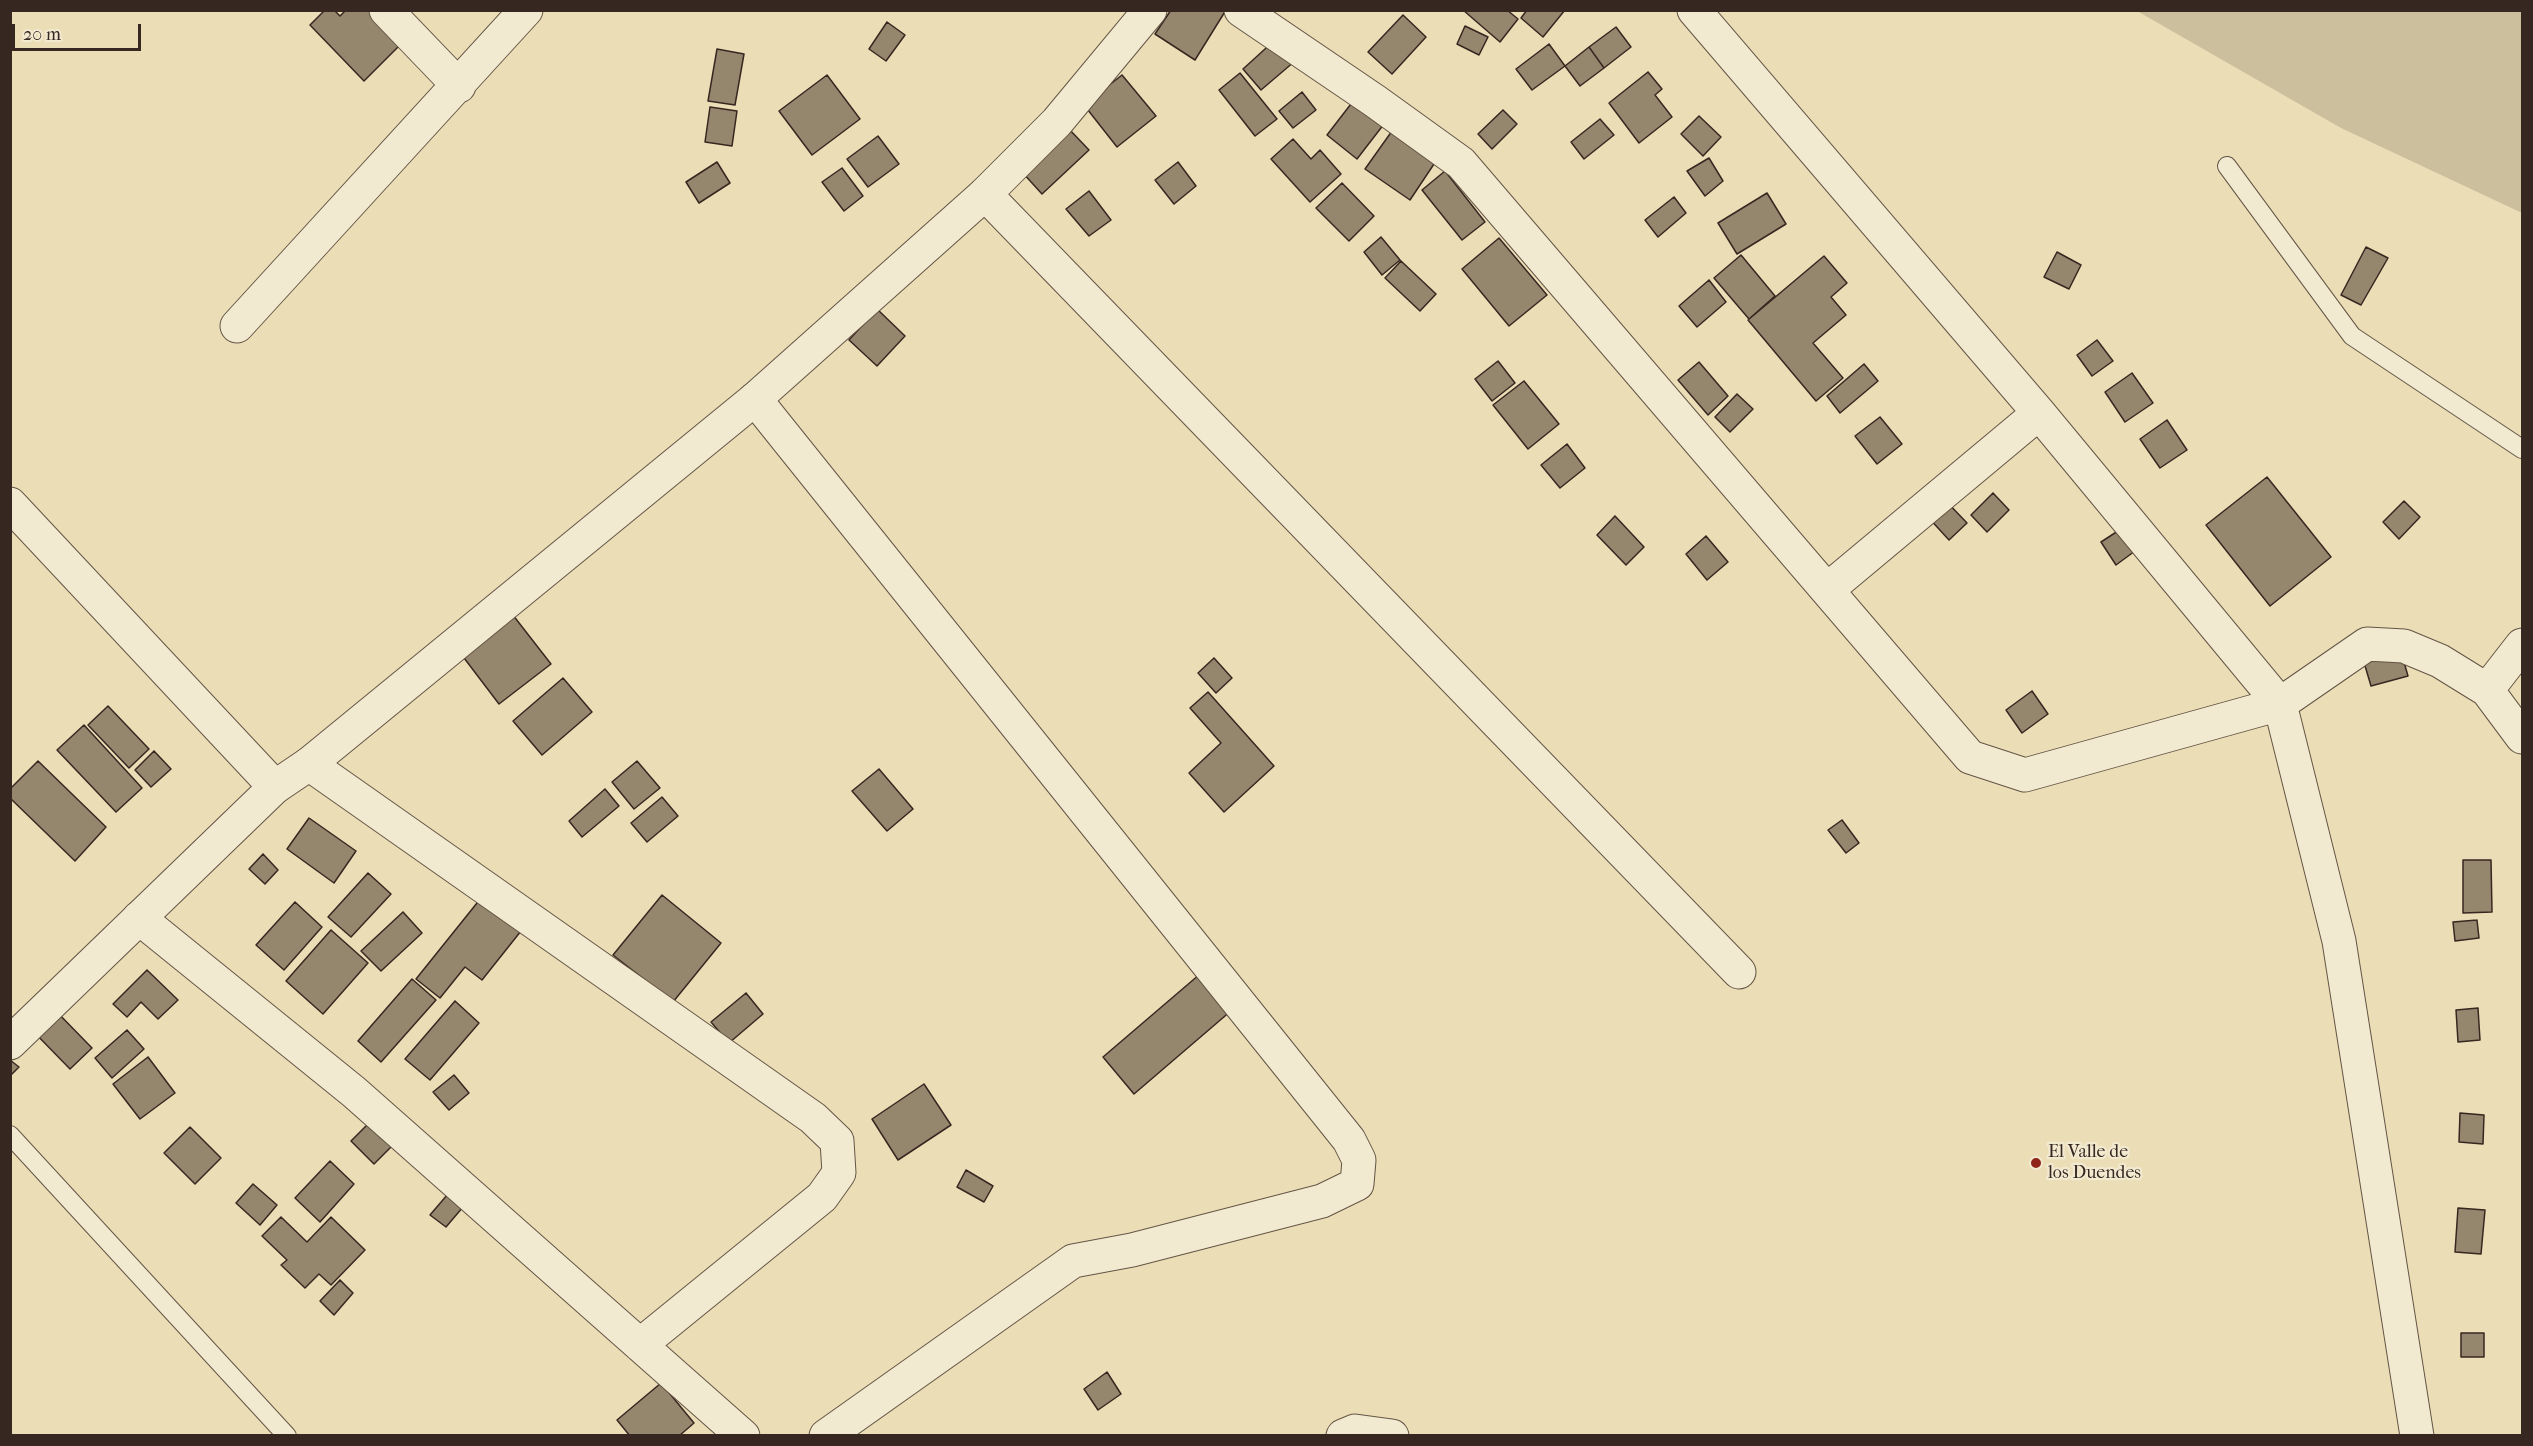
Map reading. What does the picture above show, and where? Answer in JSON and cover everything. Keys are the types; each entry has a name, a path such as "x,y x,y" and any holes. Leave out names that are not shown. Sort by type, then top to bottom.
{"street":[{"path":"386,10 459,86"},
{"path":"237,326 459,86 526,10"},
{"path":"10,1043 275,787 309,764 755,399 985,194 1057,122 1150,10"},
{"path":"1240,10 1375,101 1461,163 1970,757 2025,775 2280,704 2367,644 2404,646 2440,661 2487,690 2523,737"},
{"path":"1694,10 2038,413 2280,704 2339,940 2417,1436"},
{"path":"985,194 1739,972"},
{"path":"755,399 1342,1131 1359,1160 1357,1184 1322,1202 1132,1250 1073,1261 826,1436"},
{"path":"1827,590 2038,413"},
{"path":"10,504 275,787"},
{"path":"2487,690 2523,645"},
{"path":"309,764 813,1118 837,1140 839,1173 822,1197 640,1345"},
{"path":"139,918 354,1092 743,1436"},
{"path":"1342,1436 1355,1431 1392,1436"}],"lane":[{"path":"2227,166 2352,336 2523,449"},
{"path":"10,1135 287,1436"}],"shaded area":[{"path":"2137,11 2522,11 2522,213 2341,128"}],"building":[{"path":"325,10 334,10 340,16 346,10 374,10 404,41 364,81 310,25"},
{"path":"1171,10 1226,10 1195,60 1155,34"},
{"path":"1463,10 1507,10 1518,19 1500,42"},
{"path":"1527,10 1565,10 1543,37 1521,18"},
{"path":"1403,15 1426,37 1392,74 1368,52"},
{"path":"887,22 905,35 886,61 869,49"},
{"path":"1465,26 1488,37 1479,55 1457,44"},
{"path":"1616,27 1631,47 1604,68 1589,47"},
{"path":"1276,39 1295,61 1261,90 1243,69"},
{"path":"1549,44 1565,66 1532,90 1516,69"},
{"path":"1589,47 1604,68 1580,86 1565,66"},
{"path":"717,49 744,54 735,105 708,101"},
{"path":"1648,72 1662,89 1655,95 1672,117 1639,143 1609,103"},
{"path":"1240,73 1277,119 1255,136 1219,90"},
{"path":"827,75 860,119 812,155 779,111"},
{"path":"1122,75 1156,116 1117,147 1084,105"},
{"path":"1302,92 1316,110 1293,128 1279,111"},
{"path":"1354,100 1384,124 1357,159 1327,135"},
{"path":"710,107 737,111 732,146 705,142"},
{"path":"1503,110 1517,124 1492,149 1478,134"},
{"path":"1699,116 1721,137 1703,156 1681,134"},
{"path":"1600,119 1614,135 1584,159 1571,142"},
{"path":"1068,128 1089,150 1042,194 1022,172"},
{"path":"1392,131 1436,161 1410,200 1365,169"},
{"path":"878,136 899,164 868,187 847,159"},
{"path":"1293,139 1311,159 1320,150 1341,174 1310,202 1271,159"},
{"path":"1709,158 1723,181 1705,196 1687,171"},
{"path":"717,162 730,183 699,203 686,182"},
{"path":"1178,162 1196,186 1174,204 1155,180"},
{"path":"842,168 863,196 844,211 822,182"},
{"path":"1445,171 1485,222 1462,240 1422,190"},
{"path":"1342,183 1374,216 1349,241 1316,208"},
{"path":"1089,191 1111,220 1089,236 1066,209"},
{"path":"1767,193 1786,224 1737,254 1718,223"},
{"path":"1674,197 1686,213 1658,237 1645,220"},
{"path":"1381,237 1400,260 1382,275 1364,252"},
{"path":"1499,238 1547,295 1509,326 1462,269"},
{"path":"2366,247 2388,258 2361,305 2341,295"},
{"path":"2057,252 2081,265 2069,289 2044,277"},
{"path":"1741,255 1775,296 1749,319 1714,278"},
{"path":"1824,256 1847,283 1831,297 1846,315 1813,343 1843,378 1816,401 1748,320"},
{"path":"1401,261 1436,294 1420,311 1385,278"},
{"path":"1709,280 1726,302 1697,327 1679,306"},
{"path":"877,309 905,336 877,366 849,340"},
{"path":"2097,340 2113,361 2092,376 2077,355"},
{"path":"1498,361 1515,383 1492,401 1475,379"},
{"path":"1699,362 1728,396 1708,415 1678,380"},
{"path":"1864,364 1878,381 1840,413 1827,396"},
{"path":"2132,373 2153,403 2125,422 2105,392"},
{"path":"1524,381 1559,424 1528,449 1493,405"},
{"path":"1737,394 1753,409 1730,432 1715,417"},
{"path":"1880,417 1902,444 1877,464 1855,436"},
{"path":"2167,420 2187,450 2160,468 2140,439"},
{"path":"1567,444 1585,468 1560,488 1541,465"},
{"path":"2267,477 2331,557 2270,606 2206,525"},
{"path":"1993,493 2009,510 1987,532 1971,515"},
{"path":"1945,500 1967,523 1949,540 1927,516"},
{"path":"2404,501 2420,517 2399,539 2383,522"},
{"path":"1615,516 1644,547 1626,565 1597,535"},
{"path":"2121,529 2135,551 2116,565 2101,542"},
{"path":"1706,536 1728,562 1707,580 1686,554"},
{"path":"509,610 551,664 499,704 458,650"},
{"path":"2400,648 2408,676 2371,686 2363,659"},
{"path":"1214,658 1232,678 1216,693 1198,673"},
{"path":"563,678 592,712 542,755 513,721"},
{"path":"2032,691 2048,714 2022,733 2006,710"},
{"path":"1208,692 1274,766 1224,812 1189,773 1221,743 1190,708"},
{"path":"108,706 149,749 129,768 88,725"},
{"path":"84,725 142,788 116,812 57,750"},
{"path":"154,751 171,769 151,787 135,770"},
{"path":"38,761 106,827 75,861 10,798 10,789"},
{"path":"637,761 660,788 634,809 612,782"},
{"path":"879,769 913,809 887,831 852,791"},
{"path":"605,789 619,806 582,837 569,821"},
{"path":"662,797 678,816 647,842 631,823"},
{"path":"309,818 356,851 334,883 287,849"},
{"path":"1842,820 1859,843 1846,853 1828,830"},
{"path":"263,854 278,870 265,884 249,869"},
{"path":"2463,860 2491,860 2492,912 2463,913"},
{"path":"368,873 391,894 351,937 328,917"},
{"path":"662,895 721,943 673,1002 613,955"},
{"path":"481,898 521,931 482,980 465,967 440,998 416,979"},
{"path":"295,902 322,927 284,970 256,945"},
{"path":"403,912 422,933 381,971 361,951"},
{"path":"2477,920 2479,938 2455,941 2453,922"},
{"path":"331,930 368,963 323,1014 286,981"},
{"path":"147,970 178,1000 158,1019 141,1002 127,1017 113,1004"},
{"path":"1200,974 1232,1010 1134,1094 1103,1057"},
{"path":"412,979 436,1000 381,1062 358,1041"},
{"path":"746,993 763,1014 729,1043 711,1022"},
{"path":"455,1001 479,1023 430,1080 405,1059"},
{"path":"52,1007 92,1048 70,1069 30,1028"},
{"path":"2478,1008 2480,1040 2458,1042 2456,1010"},
{"path":"127,1030 144,1049 112,1078 95,1058"},
{"path":"148,1057 175,1093 140,1119 113,1084"},
{"path":"10,1060 19,1067 10,1076"},
{"path":"454,1075 469,1093 449,1110 433,1092"},
{"path":"924,1084 951,1125 898,1160 872,1119"},
{"path":"2460,1113 2484,1115 2483,1144 2459,1142"},
{"path":"372,1120 395,1143 374,1164 351,1141"},
{"path":"190,1127 221,1158 195,1184 164,1153"},
{"path":"330,1161 354,1184 320,1222 295,1198"},
{"path":"966,1170 993,1186 984,1202 957,1187"},
{"path":"253,1184 277,1205 260,1225 236,1203"},
{"path":"448,1194 463,1207 446,1227 430,1215"},
{"path":"2458,1208 2485,1210 2481,1254 2455,1252"},
{"path":"281,1217 307,1242 331,1217 365,1250 331,1285 319,1274 305,1288 281,1265 287,1260 262,1236"},
{"path":"340,1280 353,1293 334,1315 320,1301"},
{"path":"2461,1333 2484,1333 2484,1357 2461,1357"},
{"path":"1107,1372 1121,1394 1098,1410 1084,1389"},
{"path":"661,1383 694,1423 679,1436 630,1436 617,1420"}],"place":[{"name":"El Valle de los Duendes","path":"2036,1163"}]}
